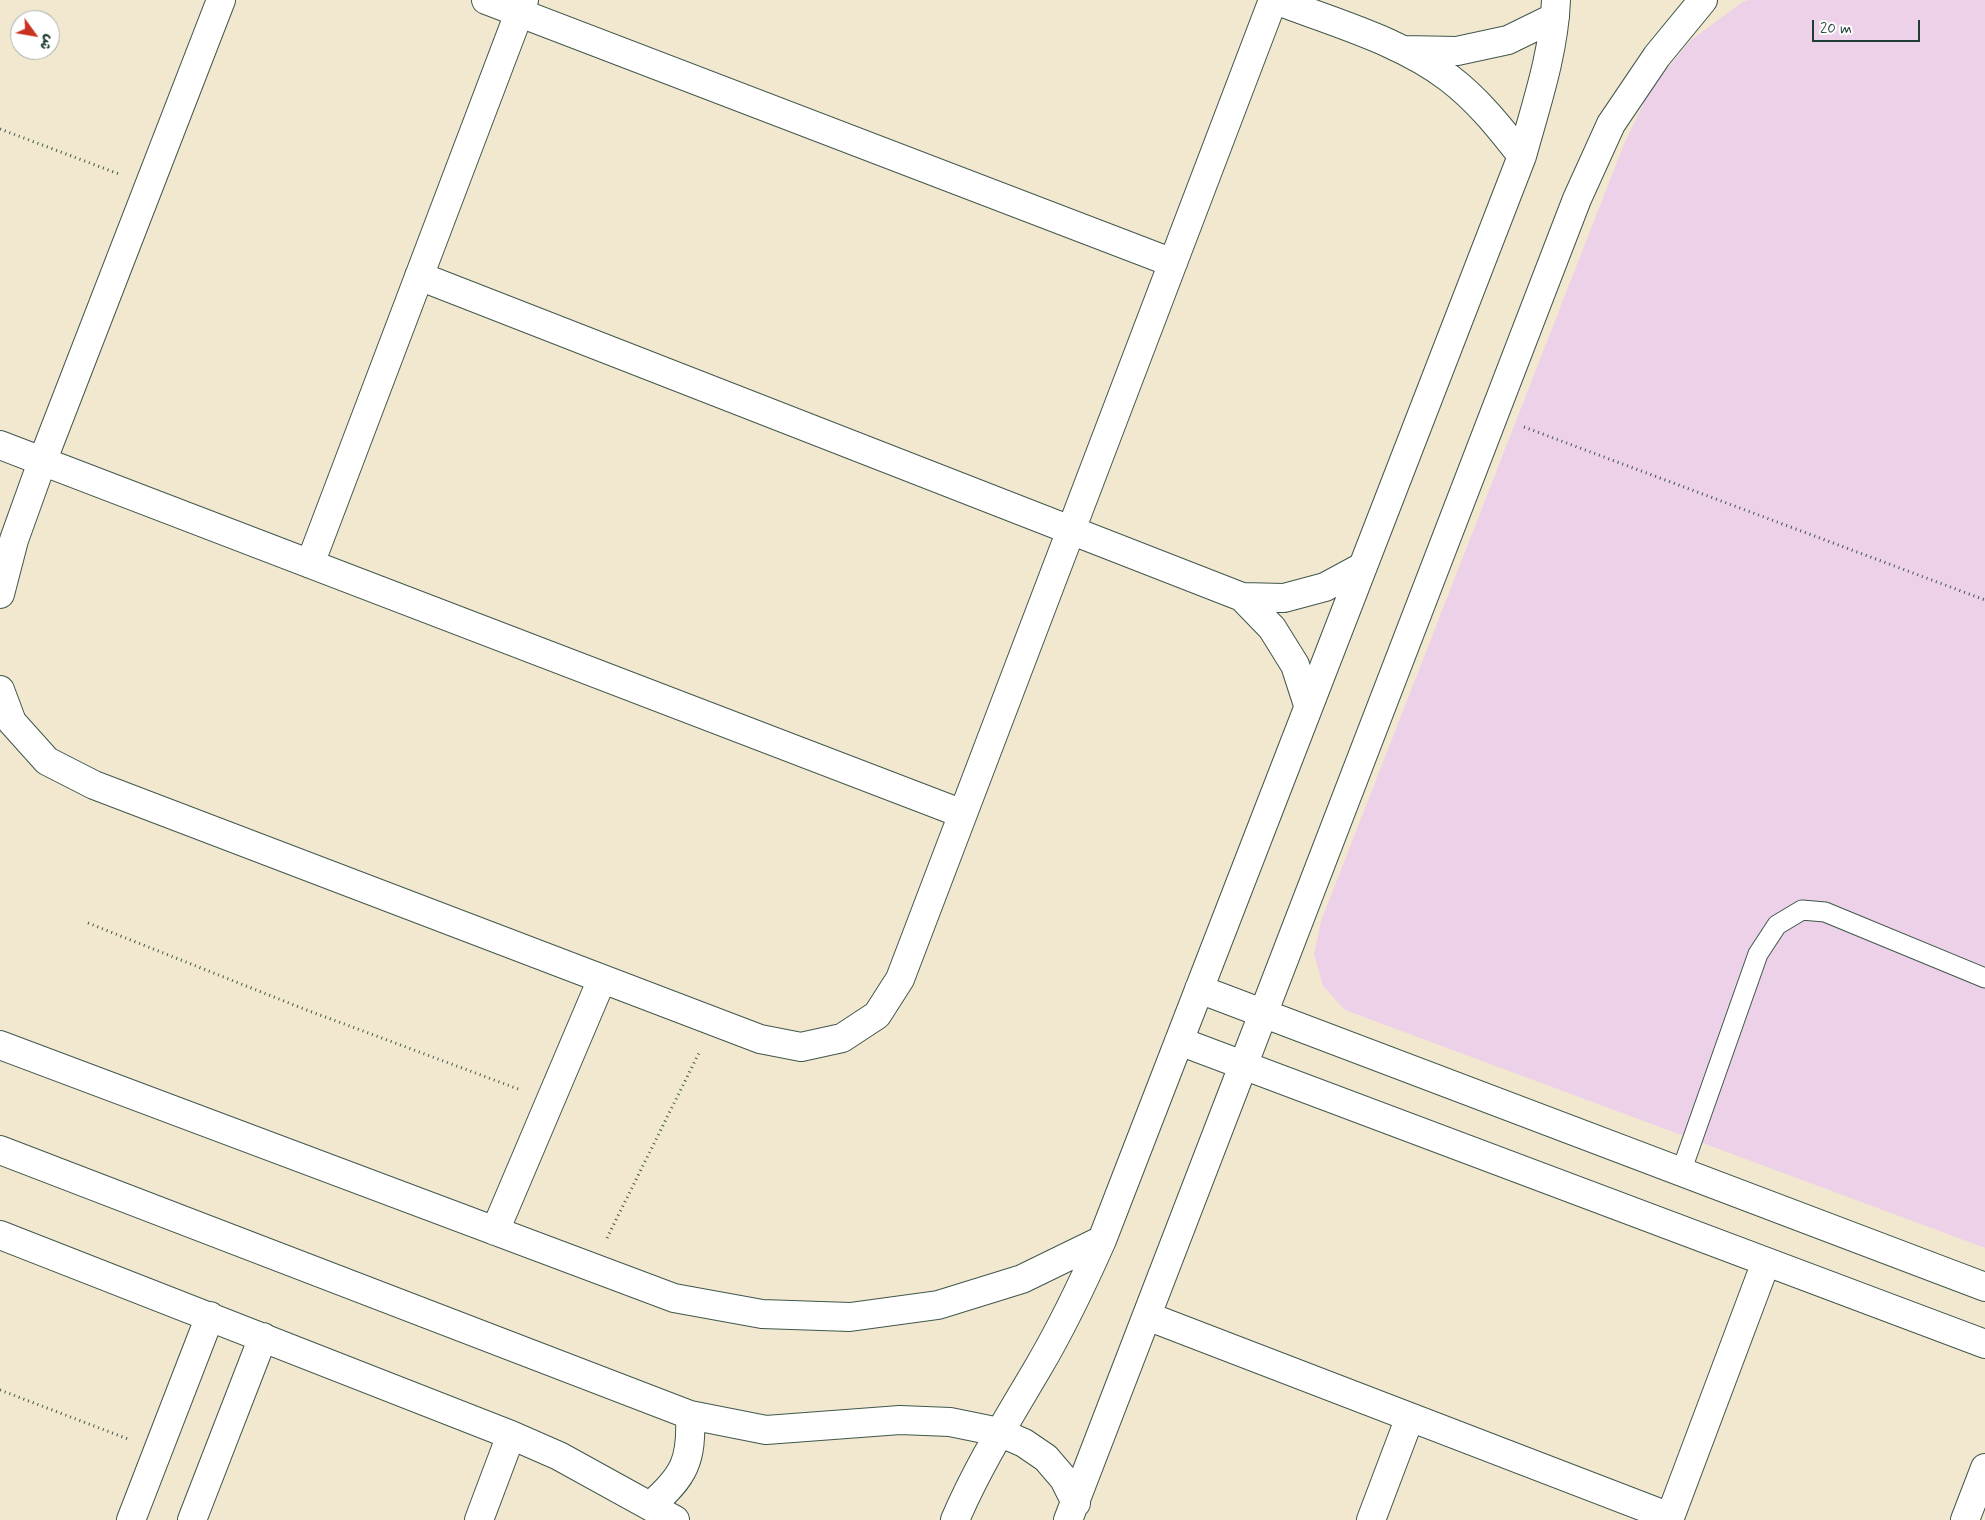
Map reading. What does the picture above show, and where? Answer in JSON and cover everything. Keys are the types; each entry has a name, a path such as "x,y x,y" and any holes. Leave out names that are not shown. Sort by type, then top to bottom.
{"street":[{"path":"0,594 14,540 42,462 220,0"},
{"path":"486,0 522,6 1173,262"},
{"path":"0,690 12,722 47,762 94,785 760,1040 801,1047 842,1038 877,1015 900,979 1173,262 1275,0 1404,50 1449,78 1488,114 1522,156"},
{"path":"1072,1512 1577,199 1611,124 1656,56 1703,0"},
{"path":"310,564 522,6"},
{"path":"1404,50 1457,51 1508,40 1556,9"},
{"path":"955,1520 963,1500 998,1432 1039,1367 1075,1300 1102,1240 1522,156 1543,78 1556,9"},
{"path":"419,276 1242,597 1284,598 1326,587 1362,567"},
{"path":"0,446 963,814"},
{"path":"1242,597 1272,628 1295,665 1308,705"},
{"path":"495,1231 602,979"},
{"path":"1199,989 1985,1287"},
{"path":"1179,1041 1985,1344"},
{"path":"0,1045 592,1268 674,1298 694,1302 762,1314 850,1317 947,1302 1022,1279 1102,1240"},
{"path":"0,1150 690,1414 766,1430 900,1420 950,1422 998,1432 1024,1442 1046,1458 1064,1479 1072,1512"},
{"path":"0,1235 511,1435 559,1456 668,1516 670,1489 685,1467 692,1441 690,1414"},
{"path":"1147,1316 1669,1518 1766,1262"},
{"path":"131,1520 210,1316"},
{"path":"192,1520 263,1337"},
{"path":"1371,1520 1410,1417"},
{"path":"479,1520 511,1435"},
{"path":"1965,1520 1985,1468"}],"lane":[{"path":"1681,1172 1758,954 1777,925 1802,910 1825,912 1985,978"}],"path":[{"path":"0,130 149,185"},
{"path":"1494,416 1985,600"},
{"path":"88,923 304,1009 551,1101"},
{"path":"592,1268 715,1022"},
{"path":"0,1390 158,1450"}],"shaded area":[{"path":"1748,0 1985,0 1985,1248 1345,1010 1323,986 1314,954 1321,921 1624,144 1651,88 1691,40 1741,3"}]}
